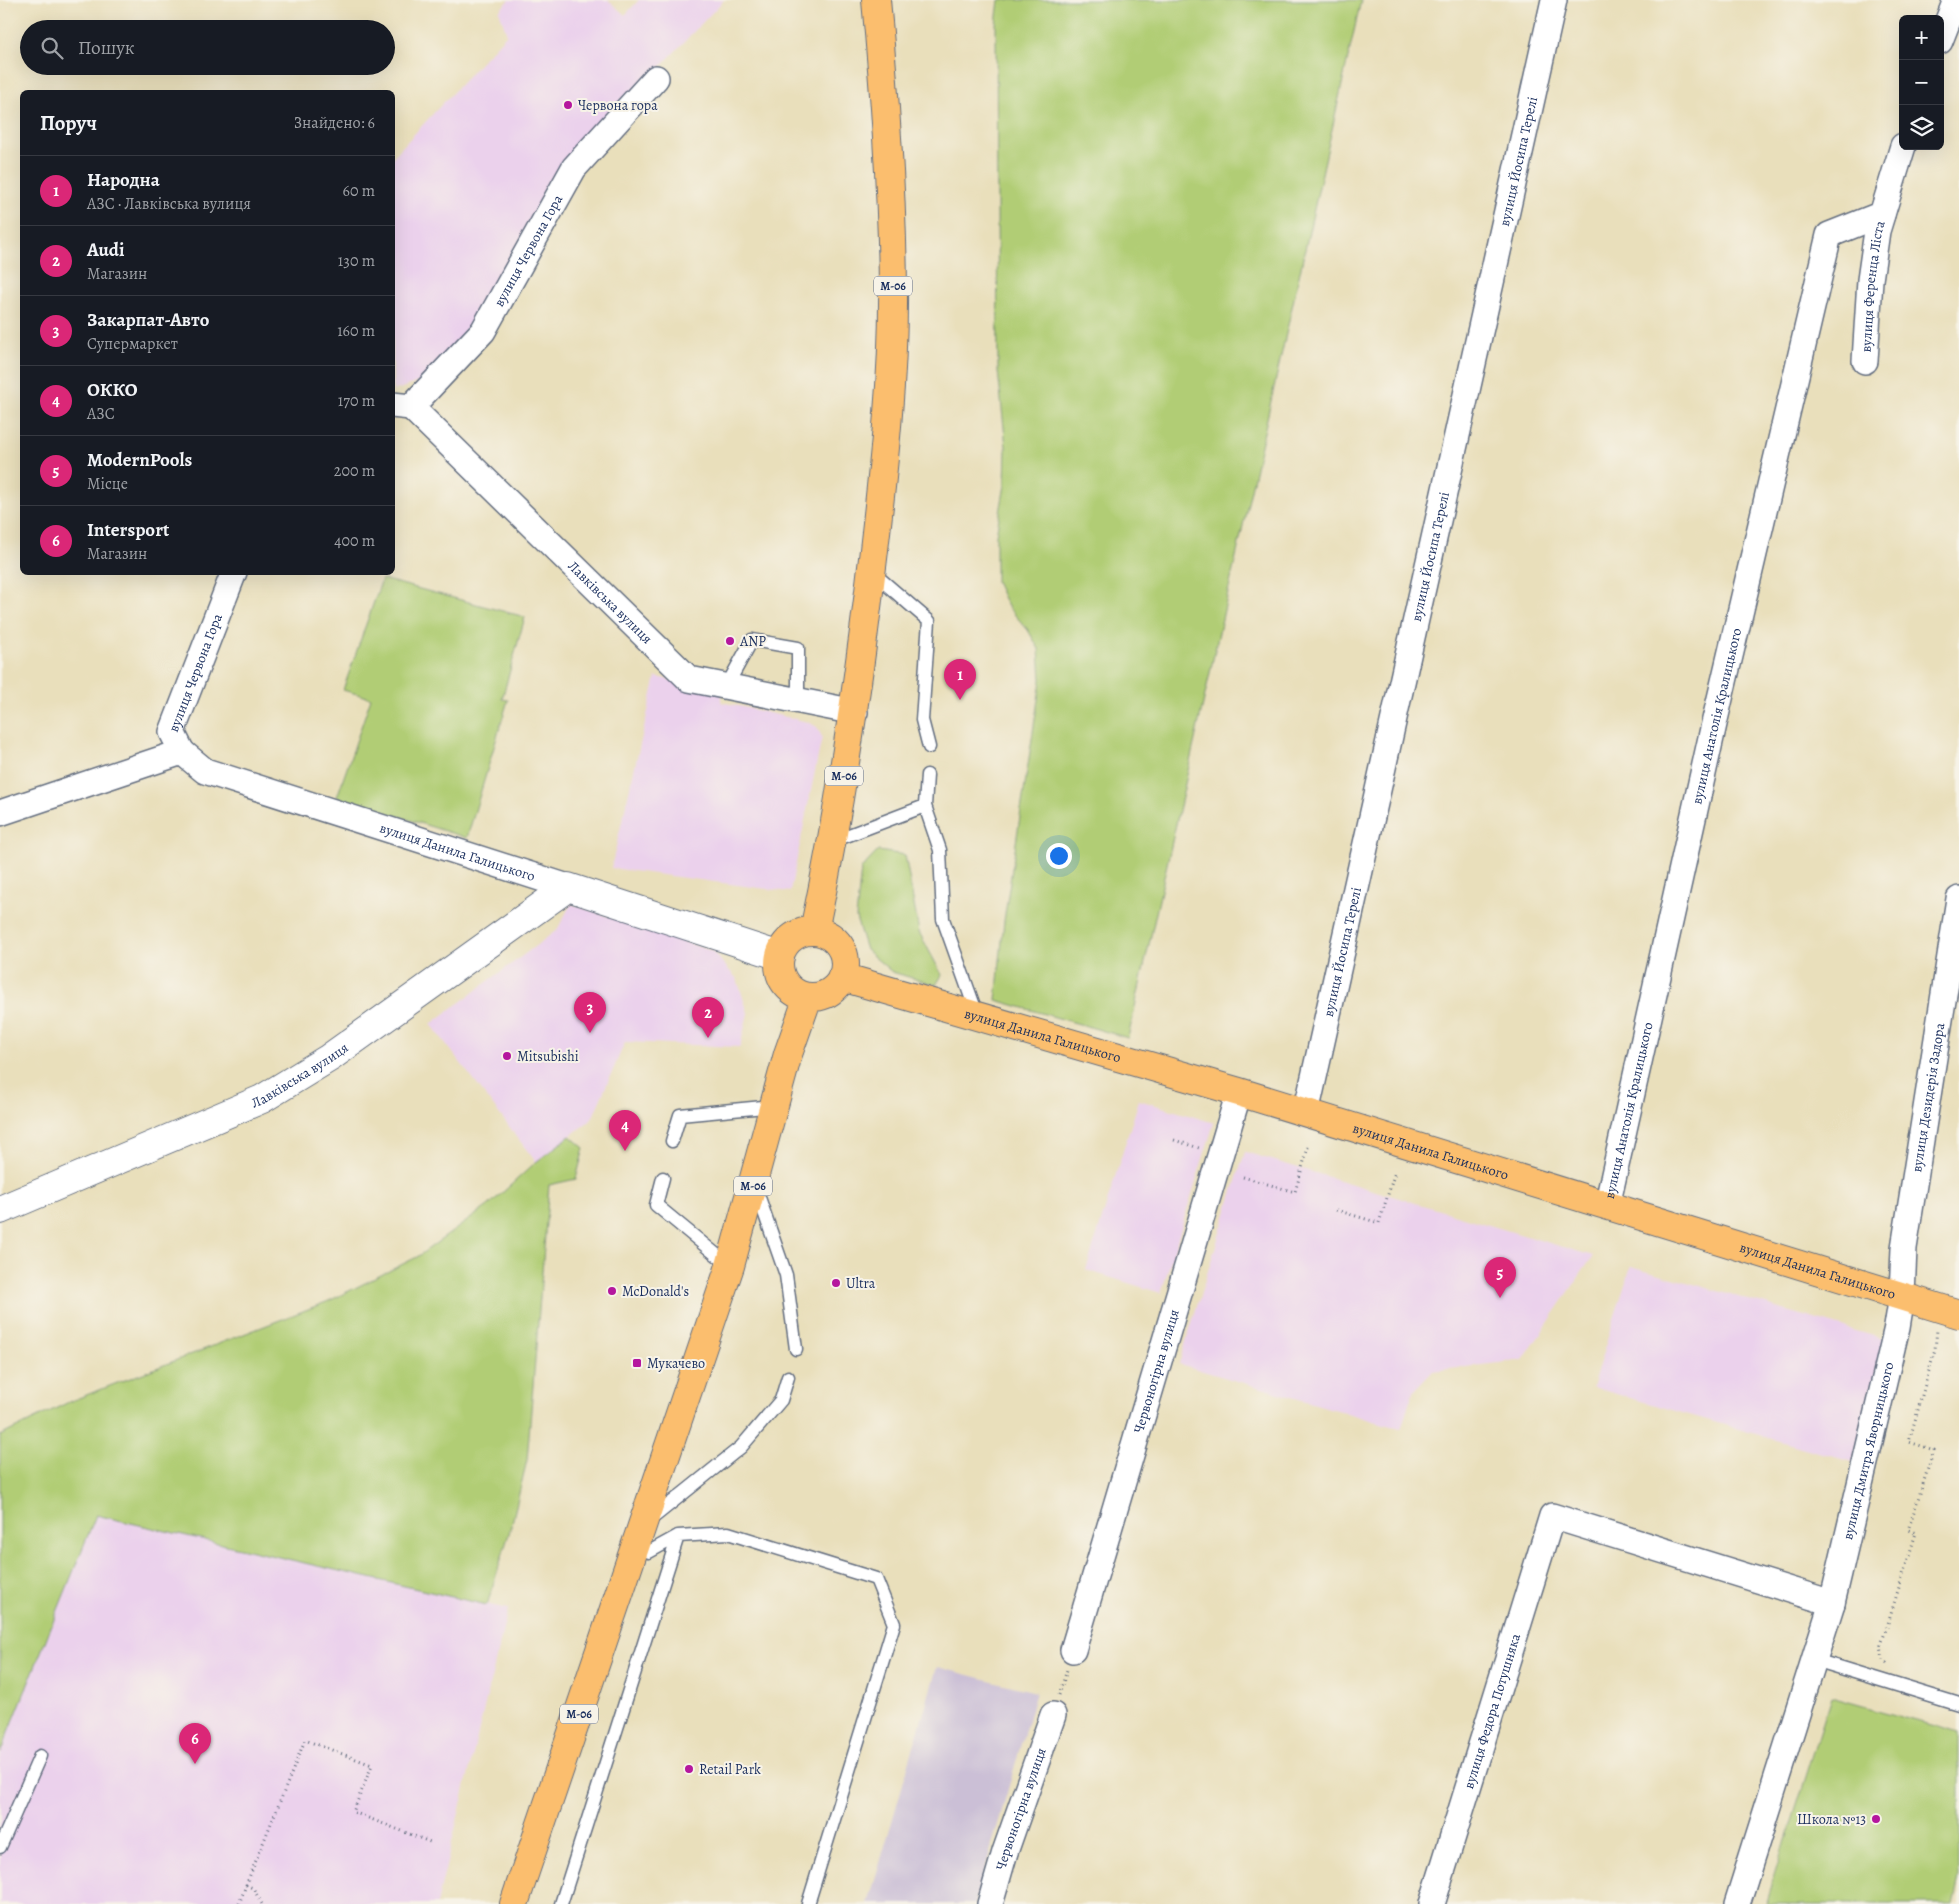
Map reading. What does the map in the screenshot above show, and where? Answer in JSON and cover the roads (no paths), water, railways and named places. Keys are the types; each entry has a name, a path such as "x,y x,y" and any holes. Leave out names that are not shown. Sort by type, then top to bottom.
{"main road":[{"name":"М-06","path":"814,931 833,841 855,712 885,451 893,289 888,132 876,0"},
{"path":"814,931 826,934 837,942 843,953 845,965 842,977 834,989 822,996 808,997 795,992 785,983 780,970 780,956 787,943 799,934 814,931"},
{"name":"вулиця Данила Галицького","path":"842,977 1239,1092 1959,1314"},
{"name":"М-06","path":"514,1904 730,1266 788,1054 808,997"}],"street":[{"name":"вулиця Йосипа Терелі","path":"1306,1113 1554,0"},
{"path":"1944,32 1956,0"},
{"name":"вулиця Червона Гора","path":"402,406 483,331 574,168 656,78"},
{"name":"вулиця Ференца Ліста","path":"1865,361 1873,217 1901,150"},
{"name":"вулиця Анатолія Кралицького","path":"1608,1206 1712,734 1829,235 1836,230 1873,217"},
{"name":"Лавківська вулиця","path":"402,406 689,680 855,712"},
{"name":"вулиця Червона Гора","path":"0,813 182,752 172,732 233,575"},
{"name":"вулиця Данила Галицького","path":"182,752 205,771 780,956"},
{"name":"Лавківська вулиця","path":"0,1210 262,1099 329,1058 568,887"},
{"name":"вулиця Дезидерія Задора","path":"1902,1296 1904,1248 1956,930 1959,898"},
{"name":"Червоногірна вулиця","path":"1073,1650 1239,1092"},
{"name":"вулиця Дмитра Яворницького","path":"1738,1904 1832,1604 1897,1327 1902,1296"},
{"name":"вулиця Федора Потушняка","path":"1432,1904 1552,1516 1832,1604"},
{"name":"Червоногірна вулиця","path":"990,1904 1005,1852 1052,1715"}],"lane":[{"path":"872,571 929,621 922,720 930,747"},
{"path":"726,687 752,640 798,648 798,701"},
{"path":"927,775 924,806 940,850 944,919 978,1017"},
{"path":"833,841 924,806"},
{"path":"672,1141 680,1115 774,1106"},
{"path":"663,1178 656,1205 730,1266"},
{"path":"754,1183 786,1275 796,1348"},
{"path":"788,1377 781,1400 740,1448 640,1535 649,1552 678,1536 728,1533 876,1579 894,1624 808,1904"},
{"path":"561,1904 678,1536"},
{"path":"1815,1660 1959,1704"},
{"path":"0,1847 40,1756"}],"place":[{"name":"Червона гора","path":"568,105"},
{"name":"ANP","path":"730,641"},
{"name":"Народна","path":"960,700"},
{"name":"Закарпат-Авто","path":"590,1033"},
{"name":"Audi","path":"708,1038"},
{"name":"Mitsubishi","path":"507,1056"},
{"name":"ОККО","path":"625,1151"},
{"name":"Ultra","path":"836,1283"},
{"name":"McDonald's","path":"612,1291"},
{"name":"ModernPools","path":"1500,1298"},
{"name":"Мукачево","path":"637,1363"},
{"name":"Intersport","path":"195,1764"},
{"name":"Retail Park","path":"689,1769"},
{"name":"Школа №13","path":"1876,1819"}]}
